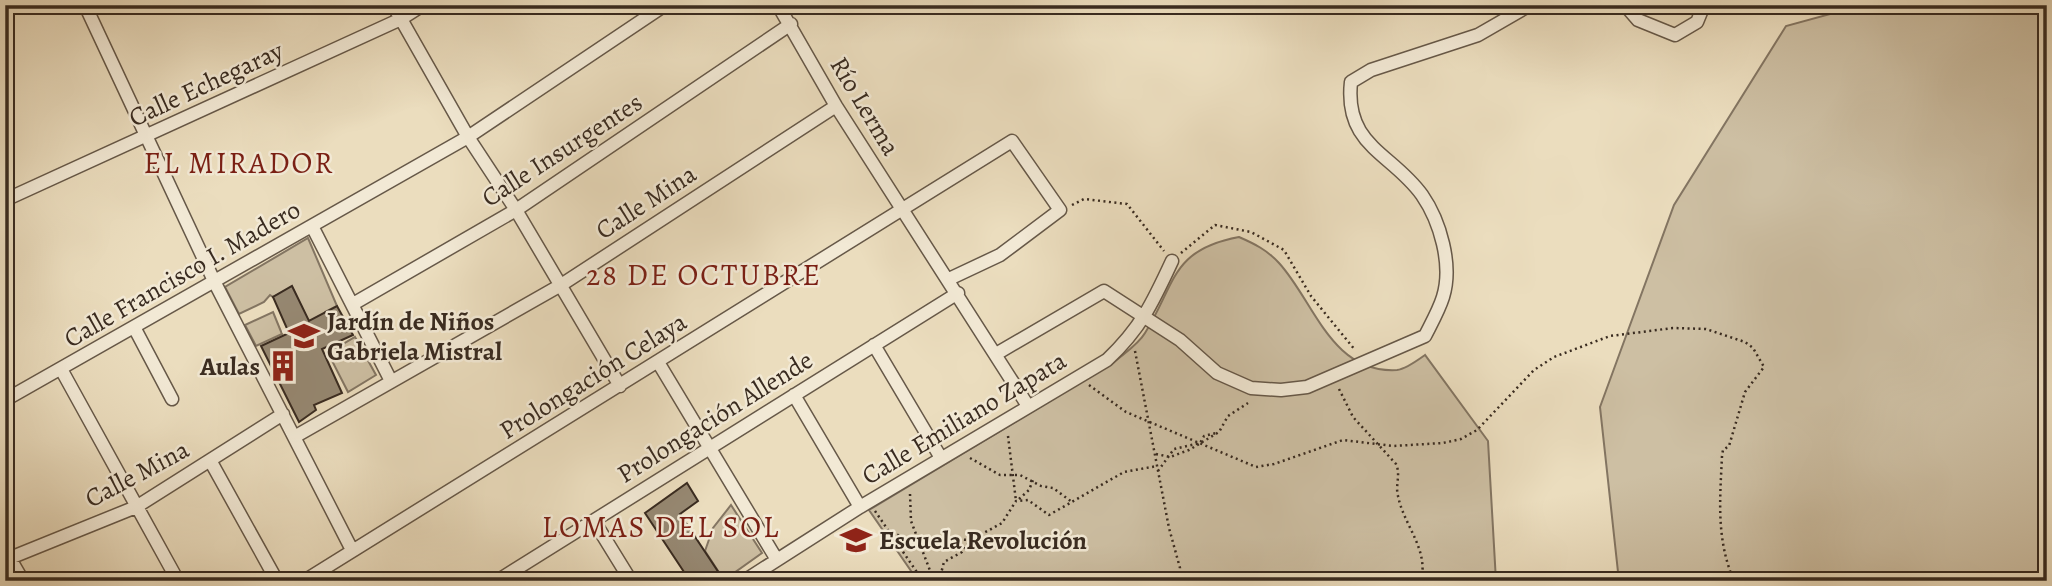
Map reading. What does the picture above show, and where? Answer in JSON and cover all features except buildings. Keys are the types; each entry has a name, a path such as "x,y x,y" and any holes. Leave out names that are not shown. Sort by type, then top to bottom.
{"street":[{"path":"85,5 215,283 296,436 352,550"},
{"path":"393,5 468,137 516,210 620,386"},
{"name":"Calle Echegaray","path":"5,200 401,19 423,5"},
{"name":"Calle Francisco I. Madero","path":"5,401 468,137 665,5"},
{"name":"Río Lerma","path":"779,5 836,106 1028,406"},
{"path":"996,354 1050,325 1104,291 1180,340 1217,373 1251,388 1307,387 1425,336 1444,295 1445,246 1421,194 1368,144 1349,107 1351,82 1371,70 1478,35 1531,5"},
{"path":"1625,5 1638,20 1675,35 1697,22 1704,5"},
{"name":"Calle Insurgentes","path":"353,304 516,210 791,24"},
{"name":"Calle Mina","path":"296,436 561,285 836,106"},
{"name":"Prolongación Celaya","path":"304,581 1012,141 1060,210"},
{"path":"949,279 1000,255 1060,210"},
{"path":"312,226 391,381"},
{"name":"Calle Emiliano Zapata","path":"744,581 863,505 1107,360 1131,337 1145,318 1172,261"},
{"name":"Prolongación Allende","path":"497,581 514,576 707,447 958,293"},
{"path":"134,327 172,399"},
{"path":"874,345 941,458"},
{"path":"658,362 777,560"},
{"path":"61,369 178,581"},
{"path":"794,395 863,505"},
{"name":"Calle Mina","path":"7,556 136,507 283,414"},
{"path":"211,462 277,581"},
{"path":"594,521 631,581"},
{"path":"7,556 23,581"}],"path":[{"path":"1060,210 1084,199 1127,204 1172,261 1215,225 1251,232 1284,250 1311,296 1366,362"},
{"path":"1078,377 1126,412 1256,467 1273,464 1334,442 1373,442 1393,446 1443,443 1468,437 1534,370 1554,357 1610,336 1680,327 1706,329 1740,339 1753,348 1764,367 1745,392 1729,446 1723,450 1722,456 1720,528 1723,551 1734,581"},
{"path":"1131,337 1180,568 1180,581"},
{"path":"1324,379 1340,390 1353,417 1373,442 1396,464 1400,472 1397,495 1418,542 1423,566 1421,581"},
{"path":"1155,454 1168,457 1219,432 1228,416 1264,389"},
{"path":"1003,421 1010,440 1011,474 1016,501"},
{"path":"1016,501 1028,500 1049,514 1124,472 1158,469 1174,449 1200,443"},
{"path":"957,449 997,474 1011,474 1056,489 1072,502"},
{"path":"908,478 911,521 934,581"},
{"path":"939,581 944,562 962,552 971,540 1002,523 1016,501 1029,490 1033,481"},
{"path":"863,505 890,533 923,581"},
{"path":"890,533 935,547 946,539 971,540"}],"shaded area":[{"path":"1863,5 2047,5 2047,581 1619,581 1600,407 1674,205 1786,26"},
{"path":"1239,237 1270,254 1279,263 1326,332 1340,348 1356,360 1374,368 1397,370 1425,355 1488,441 1496,581 918,581 869,510 1113,363 1142,337 1187,260 1216,243"},
{"path":"308,238 337,306 325,312 315,335 292,287 273,297 270,295 264,302 239,314 225,287"},
{"path":"273,312 282,334 256,346 245,325"},
{"path":"355,337 376,375 348,392 328,353"},
{"path":"731,505 762,553 724,580 705,551 713,528"}],"place":[{"name":"Jardín de Niños Gabriela Mistral","path":"304,336"},
{"name":"Aulas","path":"283,366"},
{"name":"Escuela Revolución","path":"856,540"}],"district":[{"name":"EL MIRADOR","path":"239,163"},
{"name":"28 DE OCTUBRE","path":"704,275"},
{"name":"LOMAS DEL SOL","path":"661,527"}]}
